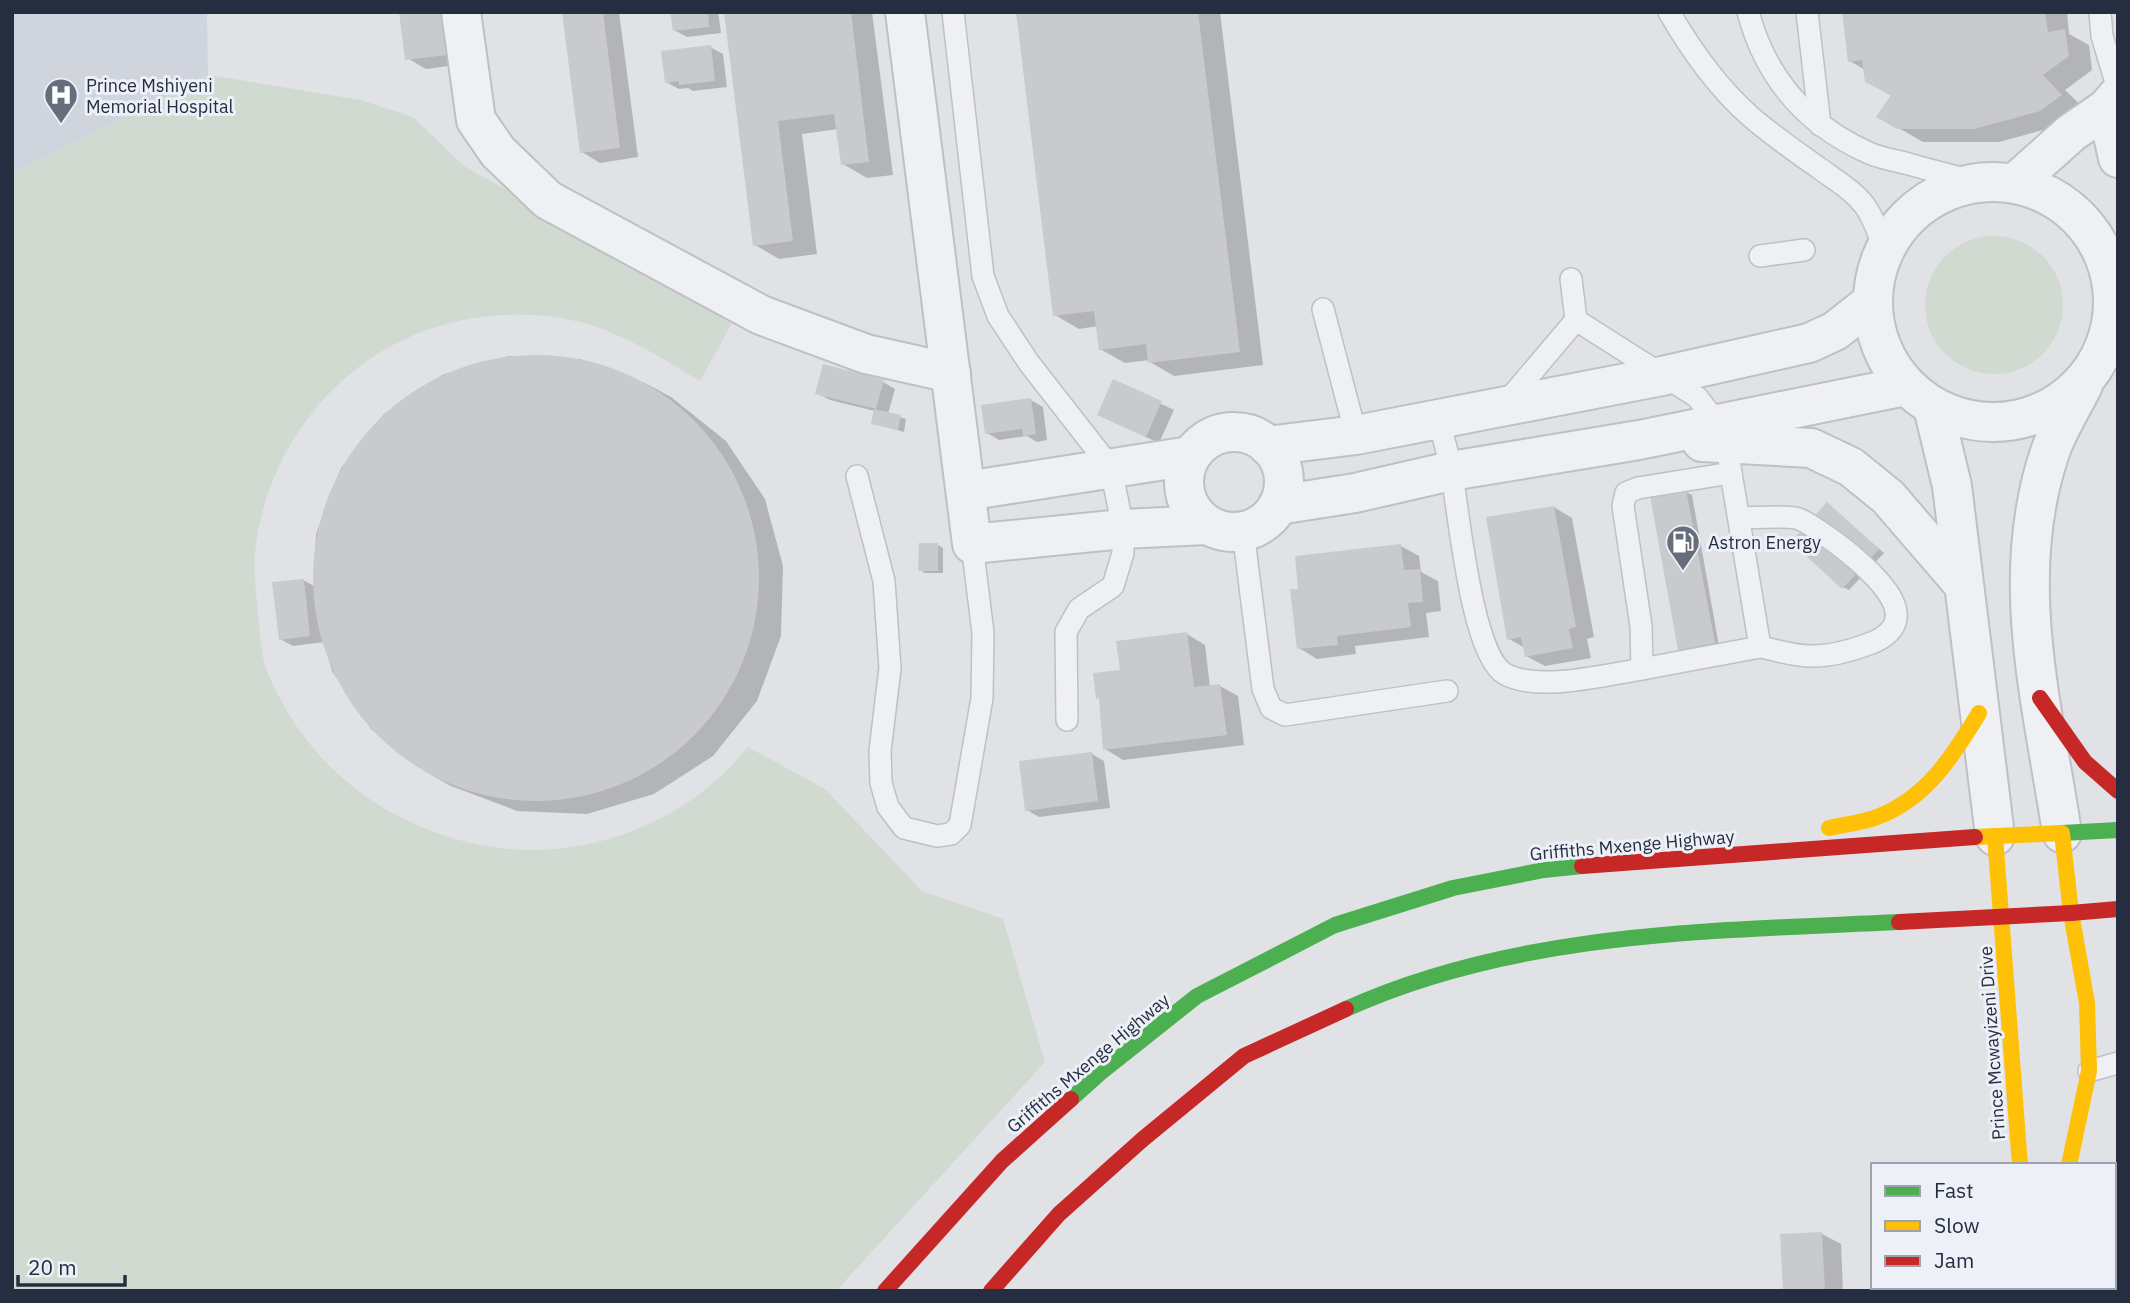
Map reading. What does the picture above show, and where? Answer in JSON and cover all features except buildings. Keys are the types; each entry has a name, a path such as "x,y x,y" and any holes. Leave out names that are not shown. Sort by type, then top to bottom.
{"street":[{"path":"461,12 476,120 498,152 548,200 761,315 866,354 951,373"},
{"path":"905,12 972,544 1123,529 1225,528 1264,522 1278,505 1284,484 1280,463 1268,446 1251,435 1228,432 1206,440 1190,456 1183,481 1189,505 1225,528"},
{"path":"2114,98 2118,158"},
{"path":"2015,183 2114,98"},
{"path":"2069,1163 2089,1071 2087,1003 2071,913 2062,833 2040,698 2028,601 2030,554 2037,502 2050,450 2086,380 2105,350 2114,315 2115,267 2078,216 2049,195 2015,183 1977,182 1941,193 1918,207 1899,226 1884,249 1875,275 1872,302 1876,333 1888,362 1920,397 1964,419 1997,423 2030,417 2060,402 2086,380"},
{"path":"1268,446 1356,435 1662,376 1809,343 1835,331 1872,302"},
{"path":"1725,446 1920,397"},
{"path":"1920,397 1952,486 1995,836"},
{"path":"1278,505 1355,493 1451,471 1639,440 1811,448 1851,467 1888,497 1963,584"},
{"path":"966,491 1190,456"},
{"path":"2040,698 2085,762 2118,790"},
{"path":"1697,857 1877,817 1907,802 1930,784 1950,763 1979,713"},
{"name":"Griffiths Mxenge Highway","path":"885,1291 1002,1161 1100,1073 1197,996 1335,925 1453,888 1544,870 1618,862 2118,830"},
{"name":"Prince Mcwayizeni Drive","path":"1995,836 2020,1163"},
{"path":"991,1291 1059,1214 1143,1139 1244,1056 1362,1002 1451,970 1565,947 1659,934 2002,918 2118,909"}],"lane":[{"path":"953,12 984,276 998,316 1029,363 1111,468 1123,529 1123,553 1113,586 1080,609 1066,632 1068,720"},
{"path":"1670,12 1702,65 1722,90 1784,144 1850,190 1864,205 1874,221 1884,249"},
{"path":"1748,12 1756,40 1769,66 1786,92 1820,125 1870,154 1977,182"},
{"path":"1807,12 1820,125"},
{"path":"2100,12 2114,98"},
{"path":"1760,256 1804,250"},
{"path":"1504,405 1576,320 1571,279"},
{"path":"1323,309 1356,435"},
{"path":"1576,320 1697,397 1725,446 1740,518 1760,647"},
{"path":"1438,418 1451,471 1476,618 1489,657 1504,673 1532,683 1595,677 1760,647 1811,656 1843,653 1878,641 1898,622 1894,604 1880,579 1847,551 1798,519 1740,518"},
{"path":"1642,669 1641,626 1623,506 1626,493 1725,446"},
{"path":"857,476 884,581 887,618 890,668 880,751 881,783 888,807 904,828 937,836 951,834 960,825 982,698 983,633 972,544"},
{"path":"1225,528 1263,689 1271,708 1285,715 1447,691"},
{"path":"2089,1071 2118,1063"}],"shaded area":[{"name":"Prince Mshiyeni Memorial Hospital","path":"12,12 207,12 208,75 12,174"},
{"path":"208,75 361,100 413,117 464,166 581,232 732,323 700,381 644,348 614,334 584,323 545,316 487,316 449,323 396,343 365,362 337,385 313,412 292,441 276,474 264,508 255,553 261,644 268,673 285,708 303,736 324,760 373,802 430,831 493,847 524,850 585,845 644,826 672,812 725,773 748,747 825,789 922,891 1003,919 1045,1062 836,1291 12,1291 12,174"},
{"path":"1994,236 2020,242 2043,256 2057,279 2063,305 2057,331 2043,354 2020,368 1994,374 1968,368 1945,354 1931,331 1925,305 1931,279 1945,256 1968,242"}],"traffic: fast":[{"path":"2062,833 2118,830"},
{"path":"1071,1099 1197,996 1335,925 1453,888 1544,870 1582,866"},
{"path":"1346,1009 1412,983 1479,964 1548,950 1688,933 1899,922"}],"traffic: slow":[{"path":"1829,828 1877,817 1910,799 1937,774 1979,713"},
{"path":"1975,837 2062,833 2071,913 2087,1003 2089,1071 2069,1163"},
{"path":"1995,836 2020,1163"}],"traffic: jam":[{"path":"2040,698 2085,762 2118,791"},
{"path":"1582,866 1975,837"},
{"path":"2071,913 2118,909"},
{"path":"1899,922 2071,913"},
{"path":"991,1291 1059,1214 1143,1139 1244,1056 1346,1009"},
{"path":"885,1291 1002,1161 1071,1099"}],"place":[{"name":"Prince Mshiyeni Memorial Hospital","path":"61,125"},
{"name":"Astron Energy","path":"1683,572"}]}
